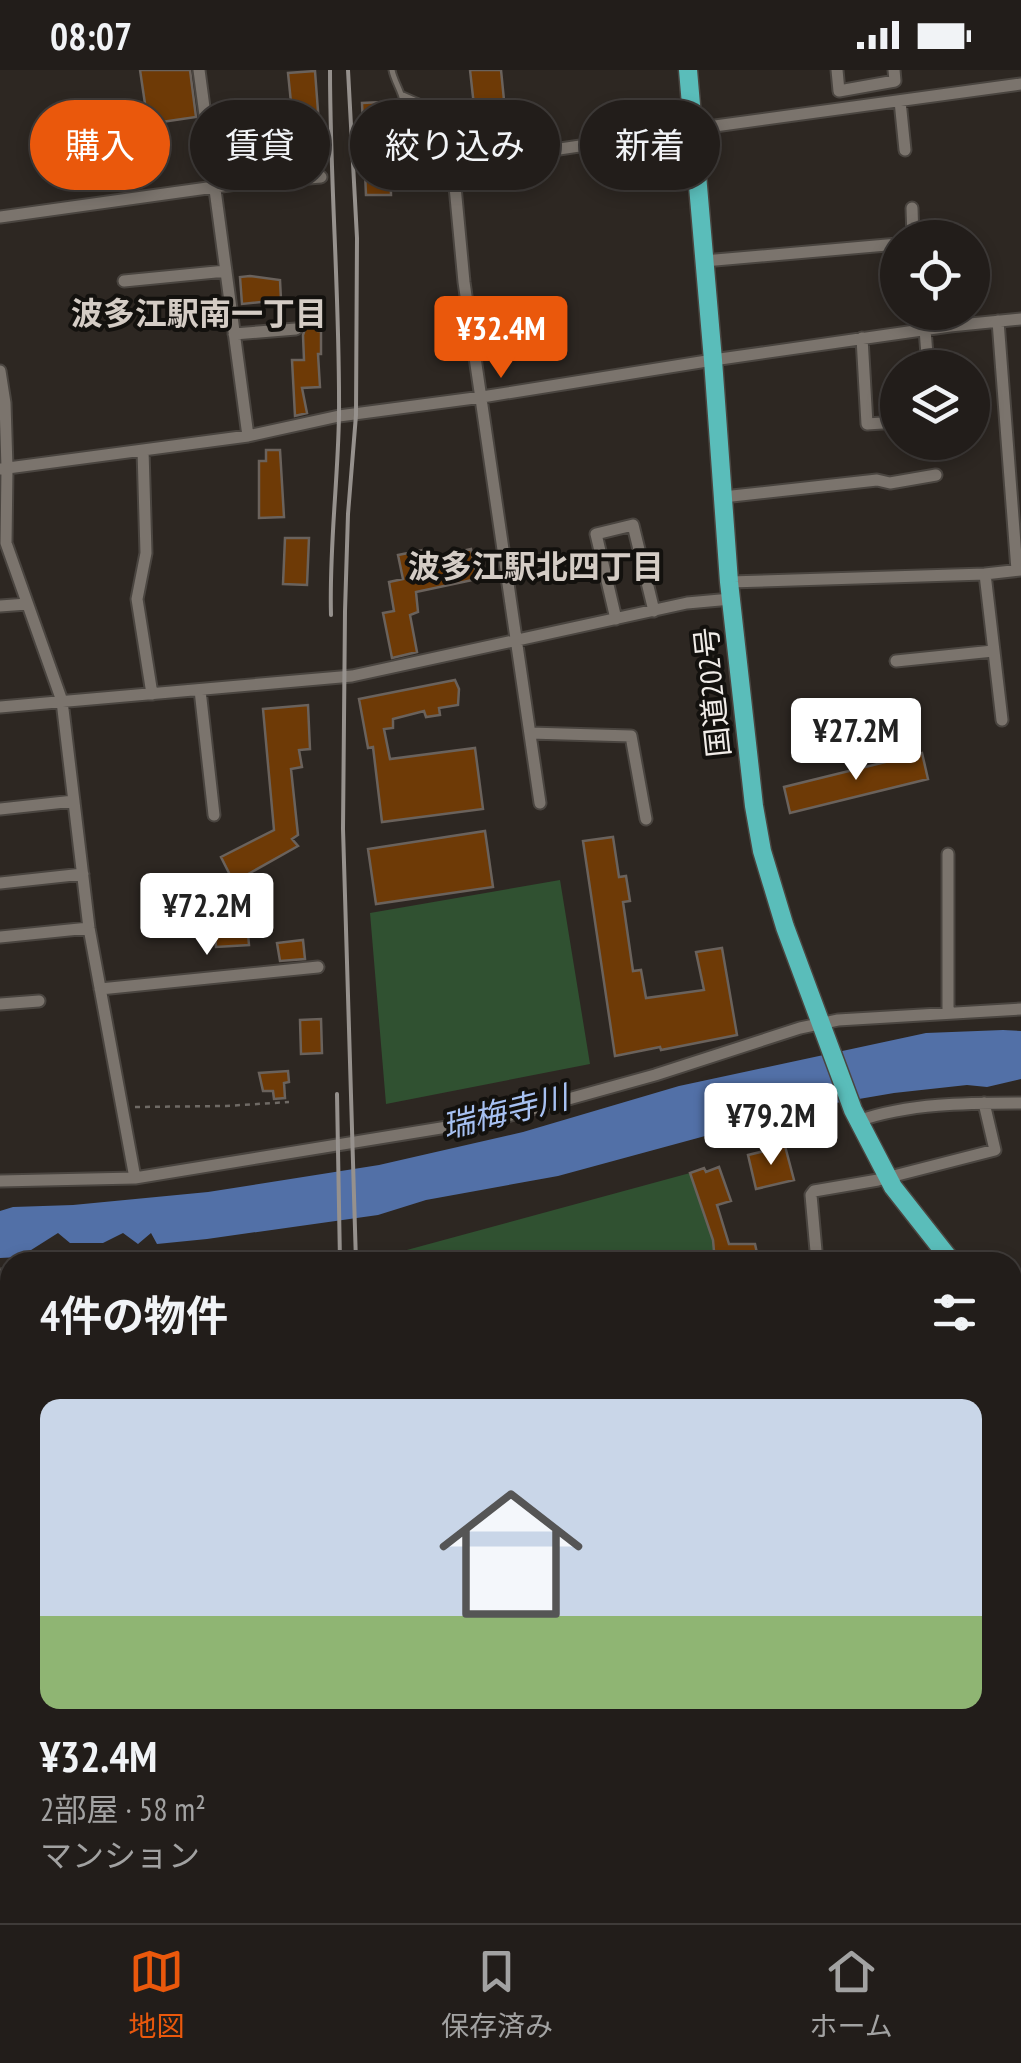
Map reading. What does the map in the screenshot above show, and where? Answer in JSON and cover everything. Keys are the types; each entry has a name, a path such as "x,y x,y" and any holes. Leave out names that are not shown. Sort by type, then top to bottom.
{"highway":[{"name":"国道202号","path":"688,70 690,100"},
{"name":"国道202号","path":"698,190 730,591 762,851 779,910 855,1116 886,1176 944,1252"}],"street":[{"path":"199,70 203,100"},
{"path":"837,70 839,91 895,81 894,70"},
{"path":"720,124 1021,84"},
{"path":"900,100 905,150"},
{"path":"0,217 207,190"},
{"path":"215,190 248,436"},
{"path":"455,190 464,282 540,802"},
{"path":"912,208 912,220"},
{"path":"704,261 880,246"},
{"path":"124,281 226,271"},
{"path":"990,322 1021,319"},
{"path":"0,707 344,678 687,604 730,591 1019,570 998,321"},
{"path":"234,334 296,329"},
{"path":"4,468 248,436 339,416 919,330"},
{"path":"862,338 867,424 880,423"},
{"path":"0,371 5,403 6,543 62,701 89,928 135,1178"},
{"path":"143,450 146,552 137,599 152,694"},
{"path":"723,497 877,480 890,483 936,475"},
{"path":"616,619 596,534 633,524 654,610"},
{"path":"985,574 1002,720"},
{"path":"0,606 27,604"},
{"path":"896,661 994,650"},
{"path":"200,690 214,815"},
{"path":"530,733 632,736 646,819"},
{"path":"0,808 74,801"},
{"path":"948,854 948,1012"},
{"path":"0,882 83,874"},
{"path":"0,937 89,928"},
{"path":"100,989 318,967"},
{"path":"0,1004 39,1001"},
{"path":"0,1181 135,1178 496,1119 656,1076 800,1028 838,1020 1021,1009"},
{"path":"855,1116 943,1105 1021,1103"},
{"path":"816,1252 811,1195 814,1191 878,1180 995,1150 984,1104"}],"lane":[{"path":"392,70 403,100"},
{"path":"402,95 414,100"}],"path":[{"path":"122,1106 289,1102"}],"green space":[{"path":"560,880 590,1064 386,1104 370,913"},
{"path":"690,1173 714,1252 399,1252"}],"water":[{"path":"1021,1031 1021,1079 987,1087 967,1085 894,1093 812,1107 558,1176 426,1200 378,1215 157,1244 151,1233 138,1244 123,1233 103,1243 70,1243 58,1233 28,1252 0,1252 0,1211 13,1207 208,1192 379,1165 523,1132 679,1086 926,1033"}],"building":[{"path":"140,70 190,70 194,100 190,100 190,118 170,121 170,100 144,100"},
{"path":"470,70 501,70 504,100 473,100"},
{"path":"315,71 317,100 291,100 288,73"},
{"path":"366,190 391,190 391,195 366,195"},
{"path":"240,277 280,280 281,300 242,304"},
{"path":"316,301 321,331 320,387 302,388 307,413 295,416 292,360 304,360 305,329 300,321 299,302"},
{"path":"266,450 280,450 284,517 259,518 259,461 266,461"},
{"path":"285,538 309,538 307,585 283,584"},
{"path":"471,549 477,579 416,592 418,612 410,615 417,652 392,658 383,613 394,611 389,582 403,579 398,555 423,550 425,559"},
{"path":"455,680 458,705 439,708 440,715 426,717 424,711 393,719 393,728 384,729 390,759 475,748 483,809 382,822 373,747 368,748 359,699"},
{"path":"308,705 310,749 299,750 302,767 291,769 298,835 292,839 298,846 243,877 249,945 216,947 212,887 236,887 221,857 274,830 263,709"},
{"path":"922,753 928,779 790,813 784,787"},
{"path":"485,831 493,887 376,904 368,849"},
{"path":"613,837 619,877 626,876 630,901 623,902 633,971 641,970 646,998 704,990 696,952 722,948 737,1035 615,1056 583,841"},
{"path":"303,940 305,959 280,961 277,943"},
{"path":"321,1019 322,1053 301,1054 300,1020"},
{"path":"288,1071 285,1098 274,1099 273,1091 263,1091 259,1073"},
{"path":"785,1146 794,1180 756,1189 748,1155"},
{"path":"719,1167 731,1201 717,1205 729,1244 755,1244 757,1252 714,1252 690,1173 704,1168 706,1172"}],"railway":[{"path":"330,70 339,415 331,615"},
{"path":"348,70 357,238 356,415 348,514 343,829 356,1252"},
{"path":"337,1094 340,1252"}],"district":[{"name":"波多江駅南一丁目","path":"199,314"},
{"name":"波多江駅北四丁目","path":"536,567"}],"water label":[{"name":"瑞梅寺川","path":"505,1112"}]}
